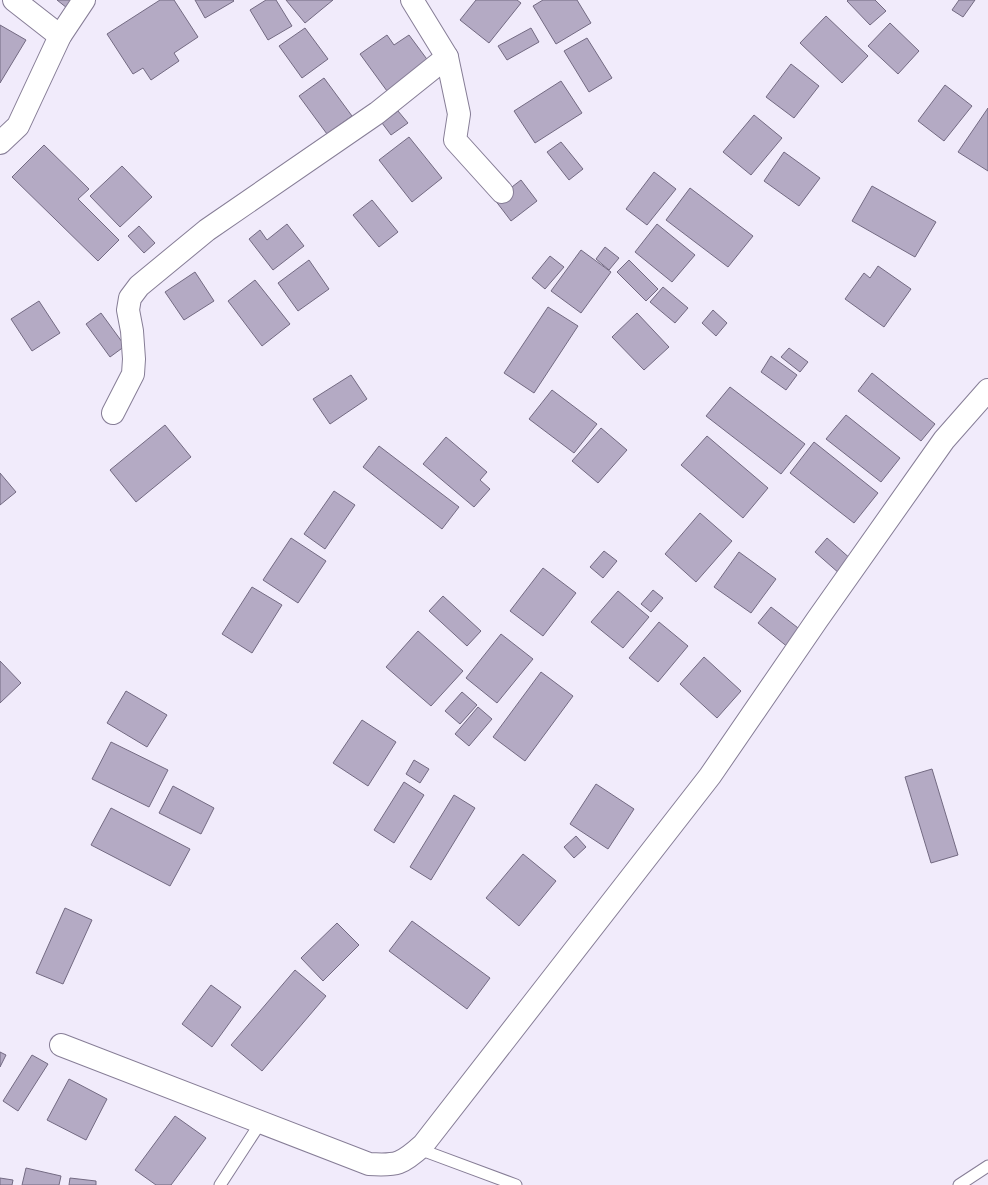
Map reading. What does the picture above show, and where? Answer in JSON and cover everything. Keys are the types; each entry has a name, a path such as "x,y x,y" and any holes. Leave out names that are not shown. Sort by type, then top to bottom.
{"street":[{"path":"14,0 60,36"},
{"path":"0,142 18,126 60,36 84,0"},
{"path":"412,0 448,57 459,114 455,140 502,192"},
{"path":"113,413 133,374 134,359 128,310 130,298 139,286 207,230 377,113 448,57"},
{"path":"61,1045 369,1164 389,1165 409,1159 419,1149 588,935 710,776 817,620 944,440 988,390"}],"lane":[{"path":"220,1185 261,1122"},
{"path":"419,1149 516,1185"},
{"path":"959,1185 988,1166"}],"building":[{"path":"57,0 74,0 67,8"},
{"path":"160,0 174,0 198,37 174,53 179,61 151,80 143,68 133,74 107,34"},
{"path":"195,0 233,0 234,1 205,18"},
{"path":"266,0 276,0 292,26 268,40 250,10"},
{"path":"286,0 333,0 305,23"},
{"path":"476,0 517,0 521,3 489,43 460,20"},
{"path":"543,0 577,0 591,23 556,44 533,6"},
{"path":"875,0 886,11 870,25 847,1"},
{"path":"959,0 975,0 963,17 952,10"},
{"path":"826,16 868,56 842,83 800,43"},
{"path":"890,23 919,51 898,74 868,46"},
{"path":"0,25 26,40 0,83"},
{"path":"305,28 328,59 302,78 279,46"},
{"path":"531,28 539,42 507,60 498,46"},
{"path":"387,35 394,45 409,35 429,62 387,91 360,54"},
{"path":"587,38 612,78 589,92 564,51"},
{"path":"791,64 819,86 794,118 766,97"},
{"path":"324,78 352,116 327,134 299,96"},
{"path":"561,81 582,113 535,143 514,111"},
{"path":"945,85 972,106 944,141 918,121"},
{"path":"988,108 988,171 958,152"},
{"path":"398,111 408,123 391,135 382,123"},
{"path":"754,115 782,138 751,175 723,152"},
{"path":"409,137 442,178 412,202 379,160"},
{"path":"561,142 583,169 569,180 547,152"},
{"path":"44,145 89,189 78,199 119,240 98,261 12,177"},
{"path":"784,152 820,178 799,206 764,181"},
{"path":"122,166 152,197 120,227 90,196"},
{"path":"654,172 676,189 647,225 626,209"},
{"path":"521,180 537,201 511,221 495,200"},
{"path":"872,186 936,222 915,257 852,221"},
{"path":"690,188 753,236 728,267 666,220"},
{"path":"372,200 398,232 379,247 353,215"},
{"path":"287,224 304,246 273,270 249,239 260,230 267,240"},
{"path":"657,224 695,255 672,282 635,252"},
{"path":"139,226 155,243 144,253 128,236"},
{"path":"605,247 619,258 609,270 596,259"},
{"path":"581,250 611,272 581,313 551,291"},
{"path":"550,256 564,267 545,289 532,278"},
{"path":"309,260 329,289 298,311 278,283"},
{"path":"629,260 658,289 646,301 617,272"},
{"path":"878,266 911,289 884,327 845,299 864,273 870,278"},
{"path":"195,272 214,301 184,320 165,292"},
{"path":"255,280 290,324 262,346 228,301"},
{"path":"663,287 688,308 675,323 650,302"},
{"path":"39,301 60,333 32,351 11,319"},
{"path":"548,307 578,326 534,393 504,373"},
{"path":"713,310 727,323 716,336 702,323"},
{"path":"101,313 125,346 110,357 86,324"},
{"path":"637,313 669,347 644,370 612,337"},
{"path":"789,348 808,362 800,372 781,357"},
{"path":"771,356 797,375 786,390 761,372"},
{"path":"872,373 935,424 921,441 858,391"},
{"path":"351,375 367,399 330,424 313,399"},
{"path":"730,387 805,444 781,474 706,416"},
{"path":"552,390 597,424 574,453 529,419"},
{"path":"846,415 900,458 881,482 826,439"},
{"path":"165,425 191,457 136,502 110,470"},
{"path":"601,428 627,450 598,483 572,461"},
{"path":"707,436 768,488 743,518 681,465"},
{"path":"446,437 487,472 480,480 490,489 474,507 423,464"},
{"path":"814,442 878,493 854,523 790,473"},
{"path":"379,446 459,507 442,529 363,467"},
{"path":"0,473 16,492 0,505"},
{"path":"334,491 355,505 325,549 304,534"},
{"path":"700,513 732,541 696,582 665,554"},
{"path":"291,538 326,561 298,603 263,580"},
{"path":"827,538 852,560 840,574 815,552"},
{"path":"604,551 617,561 603,578 590,567"},
{"path":"739,552 776,579 751,613 714,587"},
{"path":"543,568 576,593 543,636 510,611"},
{"path":"252,587 282,605 252,653 222,634"},
{"path":"653,590 663,598 651,612 641,604"},
{"path":"618,591 649,617 623,648 591,622"},
{"path":"443,596 481,631 467,646 429,611"},
{"path":"771,607 802,631 789,648 758,623"},
{"path":"659,622 688,646 658,682 629,658"},
{"path":"418,631 463,671 431,706 386,667"},
{"path":"501,634 533,659 497,703 466,678"},
{"path":"704,657 741,691 717,718 680,684"},
{"path":"0,661 21,683 0,703"},
{"path":"541,672 573,696 525,761 493,737"},
{"path":"126,691 167,715 147,747 107,723"},
{"path":"462,692 477,705 460,724 445,711"},
{"path":"478,707 492,719 469,746 455,734"},
{"path":"362,720 396,742 368,786 333,763"},
{"path":"111,742 168,770 149,807 92,779"},
{"path":"414,760 429,769 420,783 406,774"},
{"path":"932,769 958,855 931,863 905,777"},
{"path":"404,782 424,795 394,843 374,830"},
{"path":"596,784 634,809 608,849 570,824"},
{"path":"173,786 214,808 201,834 159,813"},
{"path":"454,795 475,808 431,880 410,867"},
{"path":"111,808 190,849 170,886 91,845"},
{"path":"576,836 586,847 574,858 564,847"},
{"path":"523,854 556,881 519,926 486,898"},
{"path":"65,908 92,920 63,984 36,973"},
{"path":"412,921 490,978 467,1009 389,951"},
{"path":"337,923 359,945 323,981 301,958"},
{"path":"295,970 326,996 262,1071 231,1045"},
{"path":"211,985 241,1007 212,1047 182,1024"},
{"path":"0,1052 6,1055 0,1067"},
{"path":"32,1055 48,1064 18,1111 3,1101"},
{"path":"69,1079 107,1099 86,1140 47,1120"},
{"path":"175,1116 206,1138 171,1185 156,1185 135,1170"},
{"path":"26,1168 61,1176 59,1185 22,1185"},
{"path":"0,1178 13,1180 12,1185 0,1185"},
{"path":"70,1178 96,1181 96,1185 69,1185"}]}
